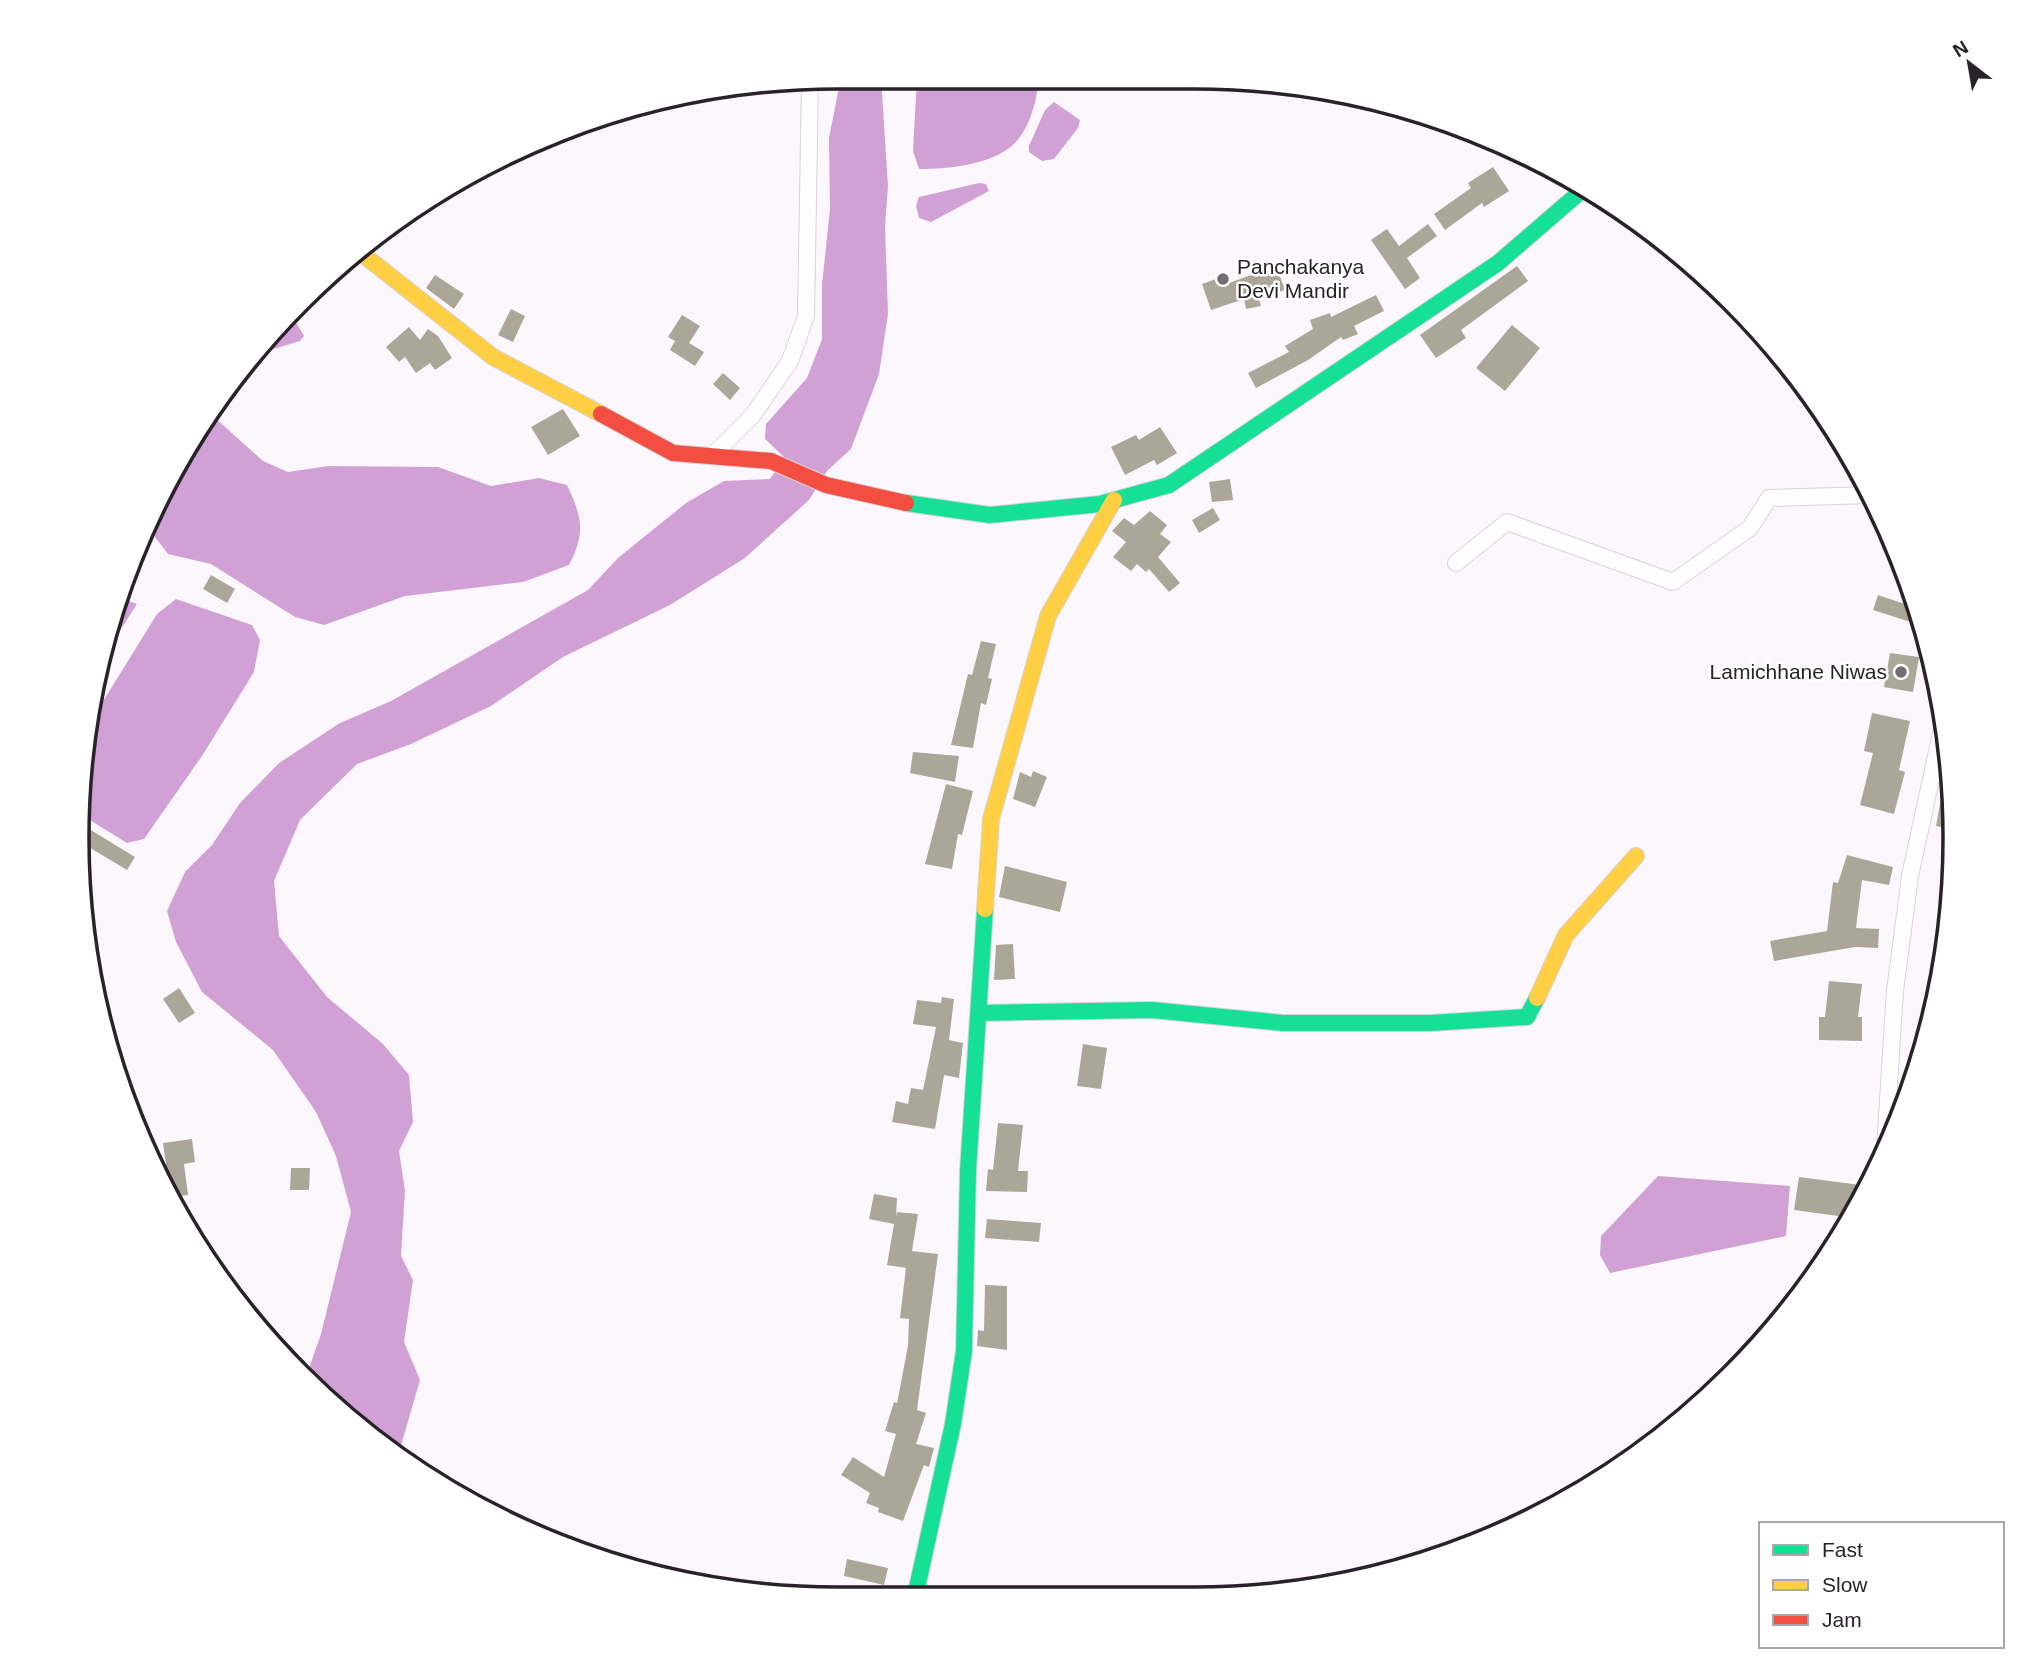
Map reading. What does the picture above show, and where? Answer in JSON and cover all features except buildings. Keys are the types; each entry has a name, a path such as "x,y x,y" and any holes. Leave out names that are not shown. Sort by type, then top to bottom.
{"street":[{"path":"713,455 753,415 790,361 806,316 810,90"},
{"path":"366,257 493,357 673,453 771,461 826,485 896,501 990,515 1114,500 1168,485 1498,262 1577,195"},
{"path":"1457,563 1507,522 1673,582 1750,528 1769,498 1860,495"},
{"path":"917,1587 953,1424 964,1351 968,1171 991,819 1048,616 1114,500"},
{"path":"1887,1123 1895,991 1910,876 1937,751"},
{"path":"980,1013 1152,1010 1283,1023 1430,1023 1527,1017 1549,977 1566,935 1636,856"}],"shaded area":[{"path":"839,89 882,89 888,186 885,226 888,314 879,374 851,449 827,471 809,500 745,558 670,605 563,657 491,706 411,744 357,764 300,820 274,881 279,936 327,997 383,1044 409,1075 413,1122 399,1151 405,1191 401,1256 413,1280 404,1342 420,1380 401,1446 344,1401 309,1367 321,1334 351,1212 336,1156 316,1112 273,1050 202,992 176,942 167,911 185,872 212,845 240,803 279,763 340,723 391,701 588,590 618,558 686,503 724,481 770,479 784,457 765,439 766,424 807,378 822,339 822,285 830,209 829,138"},
{"path":"916,89 1037,89 1024,131 1004,152 955,167 919,169 913,151"},
{"path":"1054,102 1080,120 1078,128 1054,159 1042,161 1029,152 1029,146 1045,110"},
{"path":"979,183 986,184 989,191 931,222 919,218 916,206 919,197"},
{"path":"296,322 304,336 300,341 270,350"},
{"path":"217,420 263,461 288,472 328,466 438,467 491,486 539,478 567,485 580,525 578,543 569,565 523,582 405,596 324,625 295,617 211,564 168,554 153,535 166,507"},
{"path":"176,599 252,625 260,640 254,672 202,756 144,839 127,843 90,820 96,740 102,702 157,614"},
{"path":"128,601 137,604 118,633"},
{"path":"1658,1176 1790,1186 1786,1236 1610,1273 1600,1255 1601,1236"}],"traffic: fast":[{"path":"906,503 990,515 1100,504 1169,485 1498,263 1577,195"},
{"path":"917,1587 953,1424 964,1351 968,1171 985,909"},
{"path":"980,1013 1152,1010 1283,1023 1430,1023 1527,1017 1537,998"}],"traffic: slow":[{"path":"366,257 493,357 601,414"},
{"path":"985,909 991,819 1048,616 1114,500"},
{"path":"1537,998 1566,935 1636,856"}],"traffic: jam":[{"path":"601,414 673,453 771,461 826,485 906,503"}],"place":[{"name":"Panchakanya Devi Mandir","path":"1223,279"},
{"name":"Lamichhane Niwas","path":"1901,672"}]}
